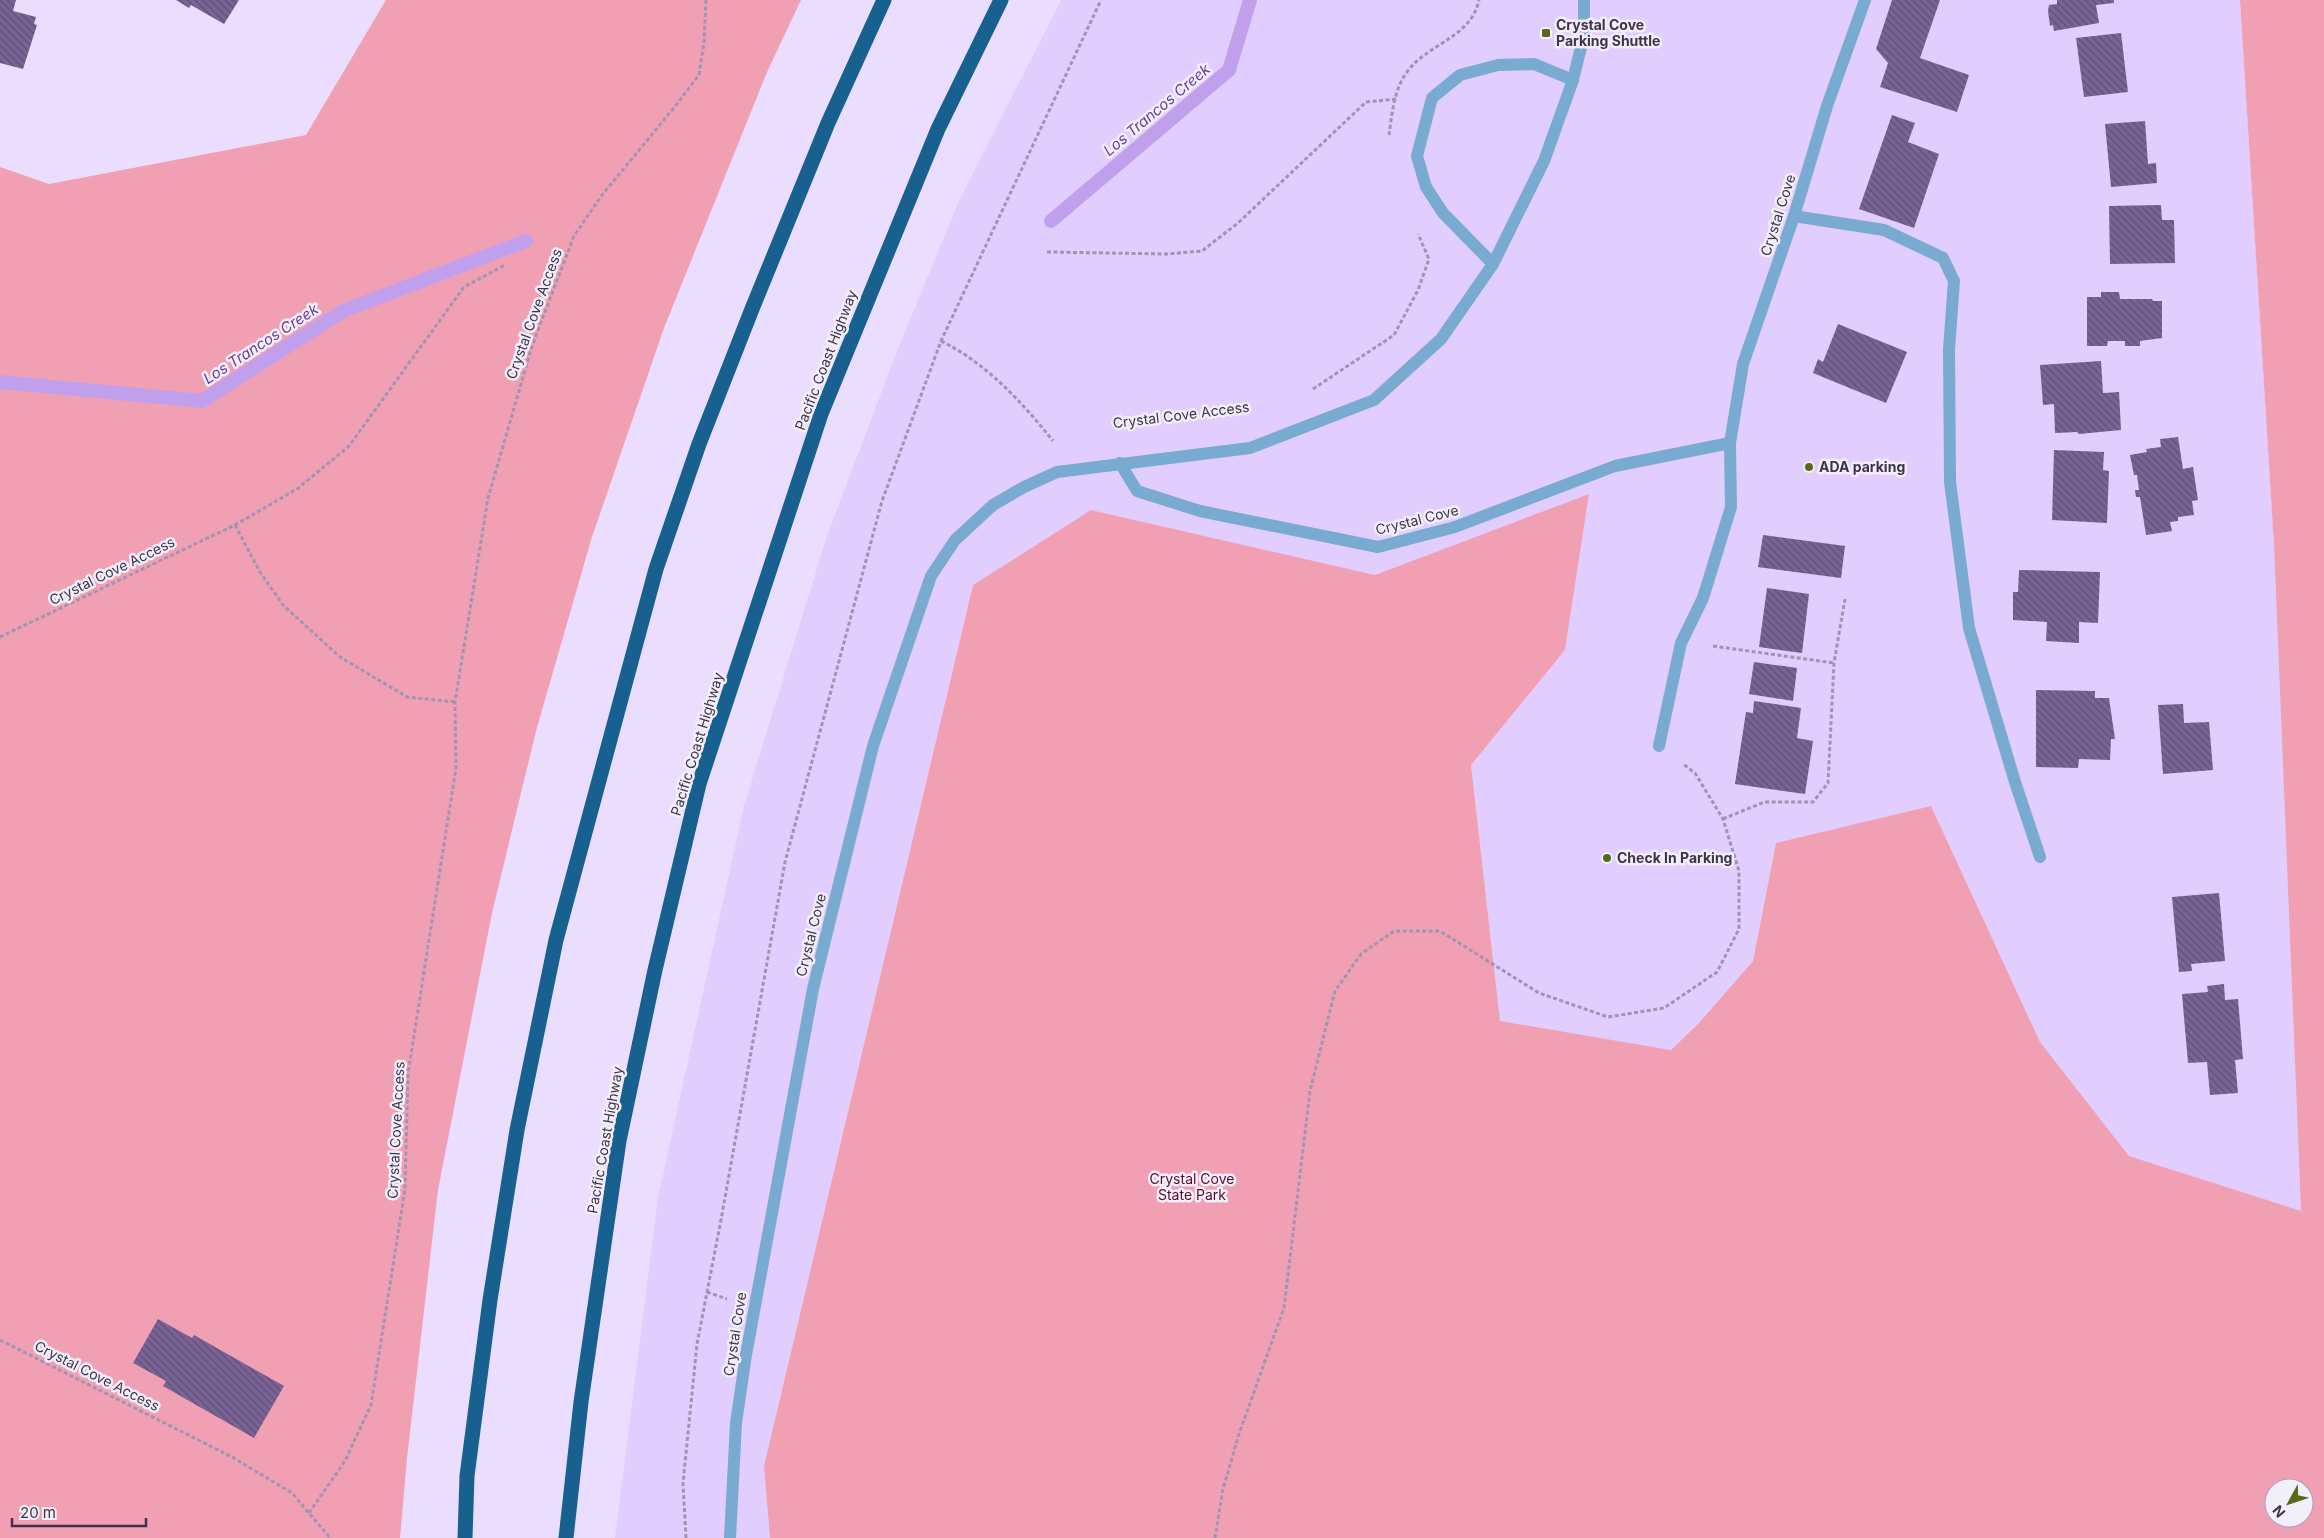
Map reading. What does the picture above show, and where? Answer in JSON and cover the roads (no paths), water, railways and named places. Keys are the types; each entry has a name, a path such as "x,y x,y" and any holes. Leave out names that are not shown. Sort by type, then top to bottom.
{"highway":[{"path":"465,1538 467,1476 490,1300 517,1130 556,940 656,569 699,444 752,309 828,123 884,0"},
{"name":"Pacific Coast Highway","path":"566,1538 581,1402 618,1141 655,970 699,784 821,414 934,138 1001,0"}],"street":[{"name":"Crystal Cove","path":"730,1538 736,1423 754,1307 813,989 873,746 931,576 955,540 992,505 1024,487 1057,472 1250,448 1374,400 1441,339 1493,264 1544,161 1573,80 1584,35 1584,0"},
{"name":"Crystal Cove","path":"1659,746 1682,643 1702,598 1731,508 1730,443 1743,364 1794,216 1827,106 1865,0"},
{"path":"1493,264 1443,213 1426,187 1417,156 1432,98 1460,75 1498,65 1534,64 1573,80"},
{"path":"1794,216 1884,230 1943,258 1954,281 1949,349 1950,482 1969,628 2014,782 2040,857"},
{"name":"Crystal Cove","path":"1120,463 1137,491 1200,512 1378,547 1454,527 1615,466 1730,443"}],"waterway":[{"name":"Los Trancos Creek","path":"1051,221 1229,70 1250,0"},
{"name":"Los Trancos Creek","path":"0,382 202,401 343,311 526,241"}],"place":[{"name":"Crystal Cove Parking Shuttle","path":"1546,33"},
{"name":"ADA parking","path":"1809,467"},
{"name":"Check In Parking","path":"1607,858"}],"park label":[{"name":"Crystal Cove State Park","path":"1192,1188"}]}
